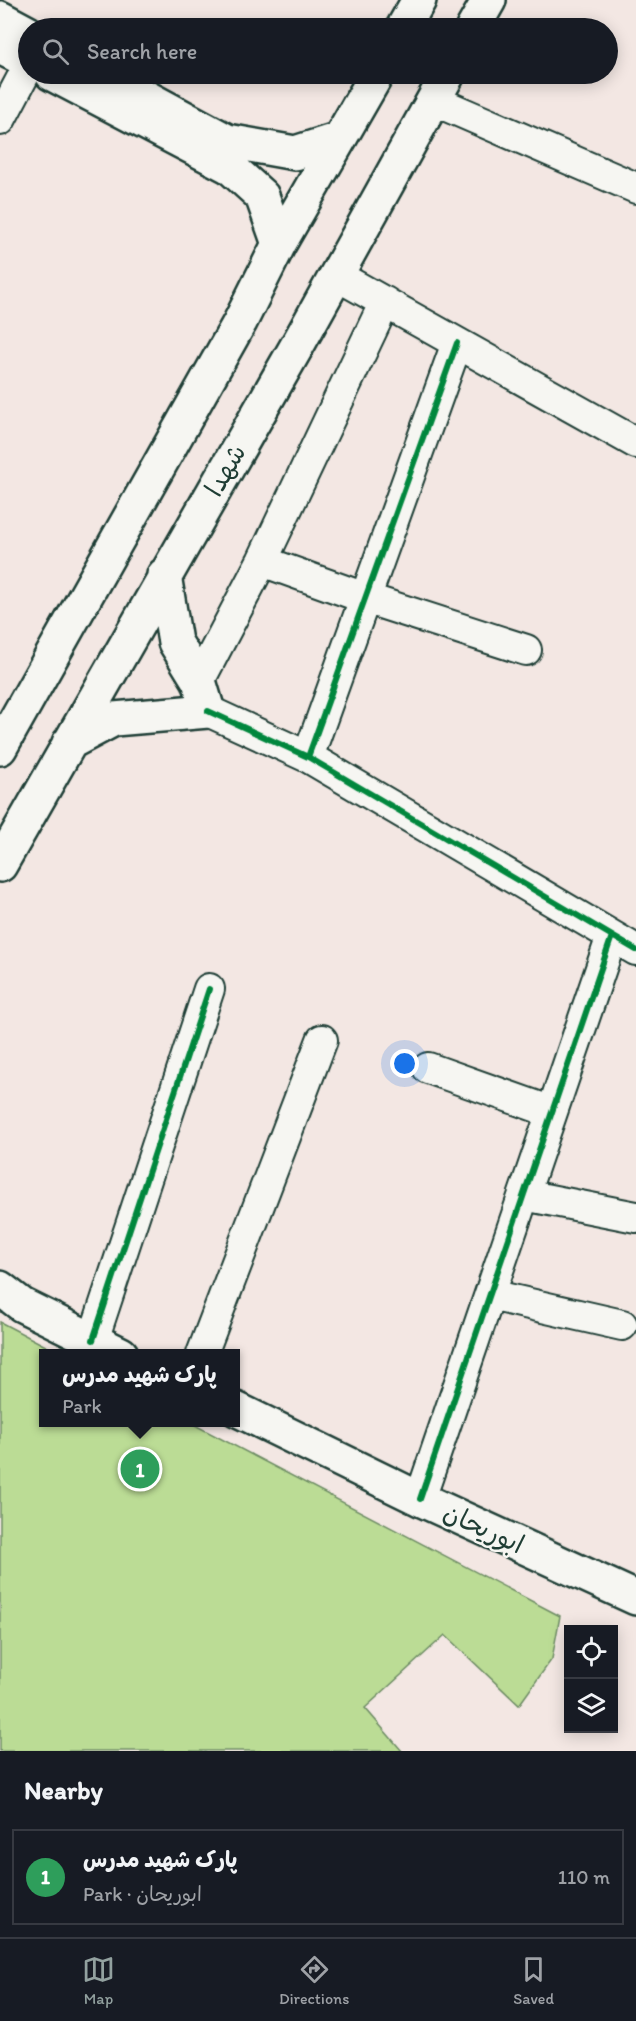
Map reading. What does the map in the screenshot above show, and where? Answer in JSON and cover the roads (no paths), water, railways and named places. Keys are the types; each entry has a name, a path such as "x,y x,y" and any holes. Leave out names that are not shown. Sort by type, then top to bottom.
{"main road":[{"path":"409,18 419,0"},
{"path":"479,18 489,0"},
{"path":"0,18 18,28"},
{"path":"0,47 18,56"},
{"path":"72,84 230,167 262,196 279,244"},
{"path":"122,84 227,141 296,153 339,139"},
{"path":"0,748 240,322 279,244 371,84"},
{"name":"شهدا","path":"0,866 336,275 440,87"},
{"path":"69,743 114,720 203,696 176,642 164,575"},
{"path":"7,1298 107,1347"},
{"name":"ابوریحان","path":"240,1411 420,1499 636,1598"}],"street":[{"path":"0,120 37,84"},
{"path":"440,87 636,188"},
{"path":"336,275 636,443"},
{"path":"385,302 262,561 203,696 624,943 552,1112 420,1499"},
{"path":"308,757 457,343"},
{"path":"262,561 365,598 526,650"},
{"path":"107,1347 209,989"},
{"path":"204,1349 322,1040"},
{"path":"428,1068 552,1112"},
{"path":"524,1195 636,1217"},
{"path":"490,1295 622,1324"}],"place":[{"name":"پارک شهید مدرس","path":"140,1469"}]}
